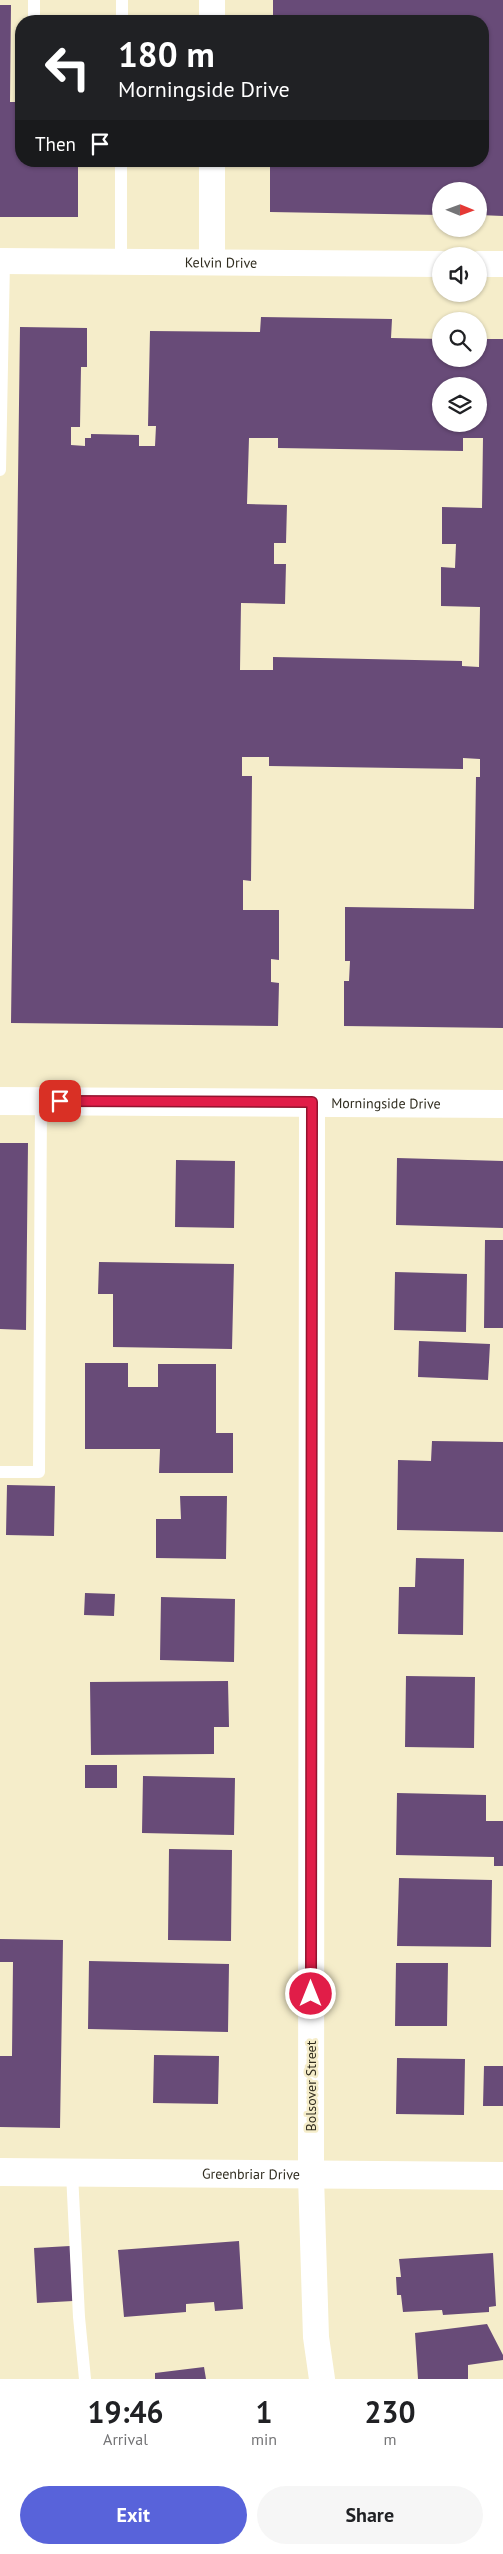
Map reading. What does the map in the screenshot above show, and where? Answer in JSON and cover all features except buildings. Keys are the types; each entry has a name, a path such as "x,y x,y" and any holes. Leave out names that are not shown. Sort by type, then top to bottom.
{"street":[{"path":"212,0 212,15"},
{"path":"212,167 212,262"},
{"name":"Kelvin Drive","path":"2,260 432,264"},
{"path":"487,264 503,264"},
{"name":"Morningside Drive","path":"0,1101 503,1104"},
{"name":"Bolsover Street","path":"312,1102 311,2177 316,2337 322,2379"},
{"name":"Greenbriar Drive","path":"0,2172 311,2177 503,2176"}],"lane":[{"path":"34,0 34,15"},
{"path":"122,0 122,15"},
{"path":"121,261 122,167"},
{"path":"0,470 2,260"},
{"path":"0,1472 39,1472 41,1101"},
{"path":"72,2173 79,2317 85,2379"}],"route":[{"path":"60,1101 312,1102 311,1994"}]}
